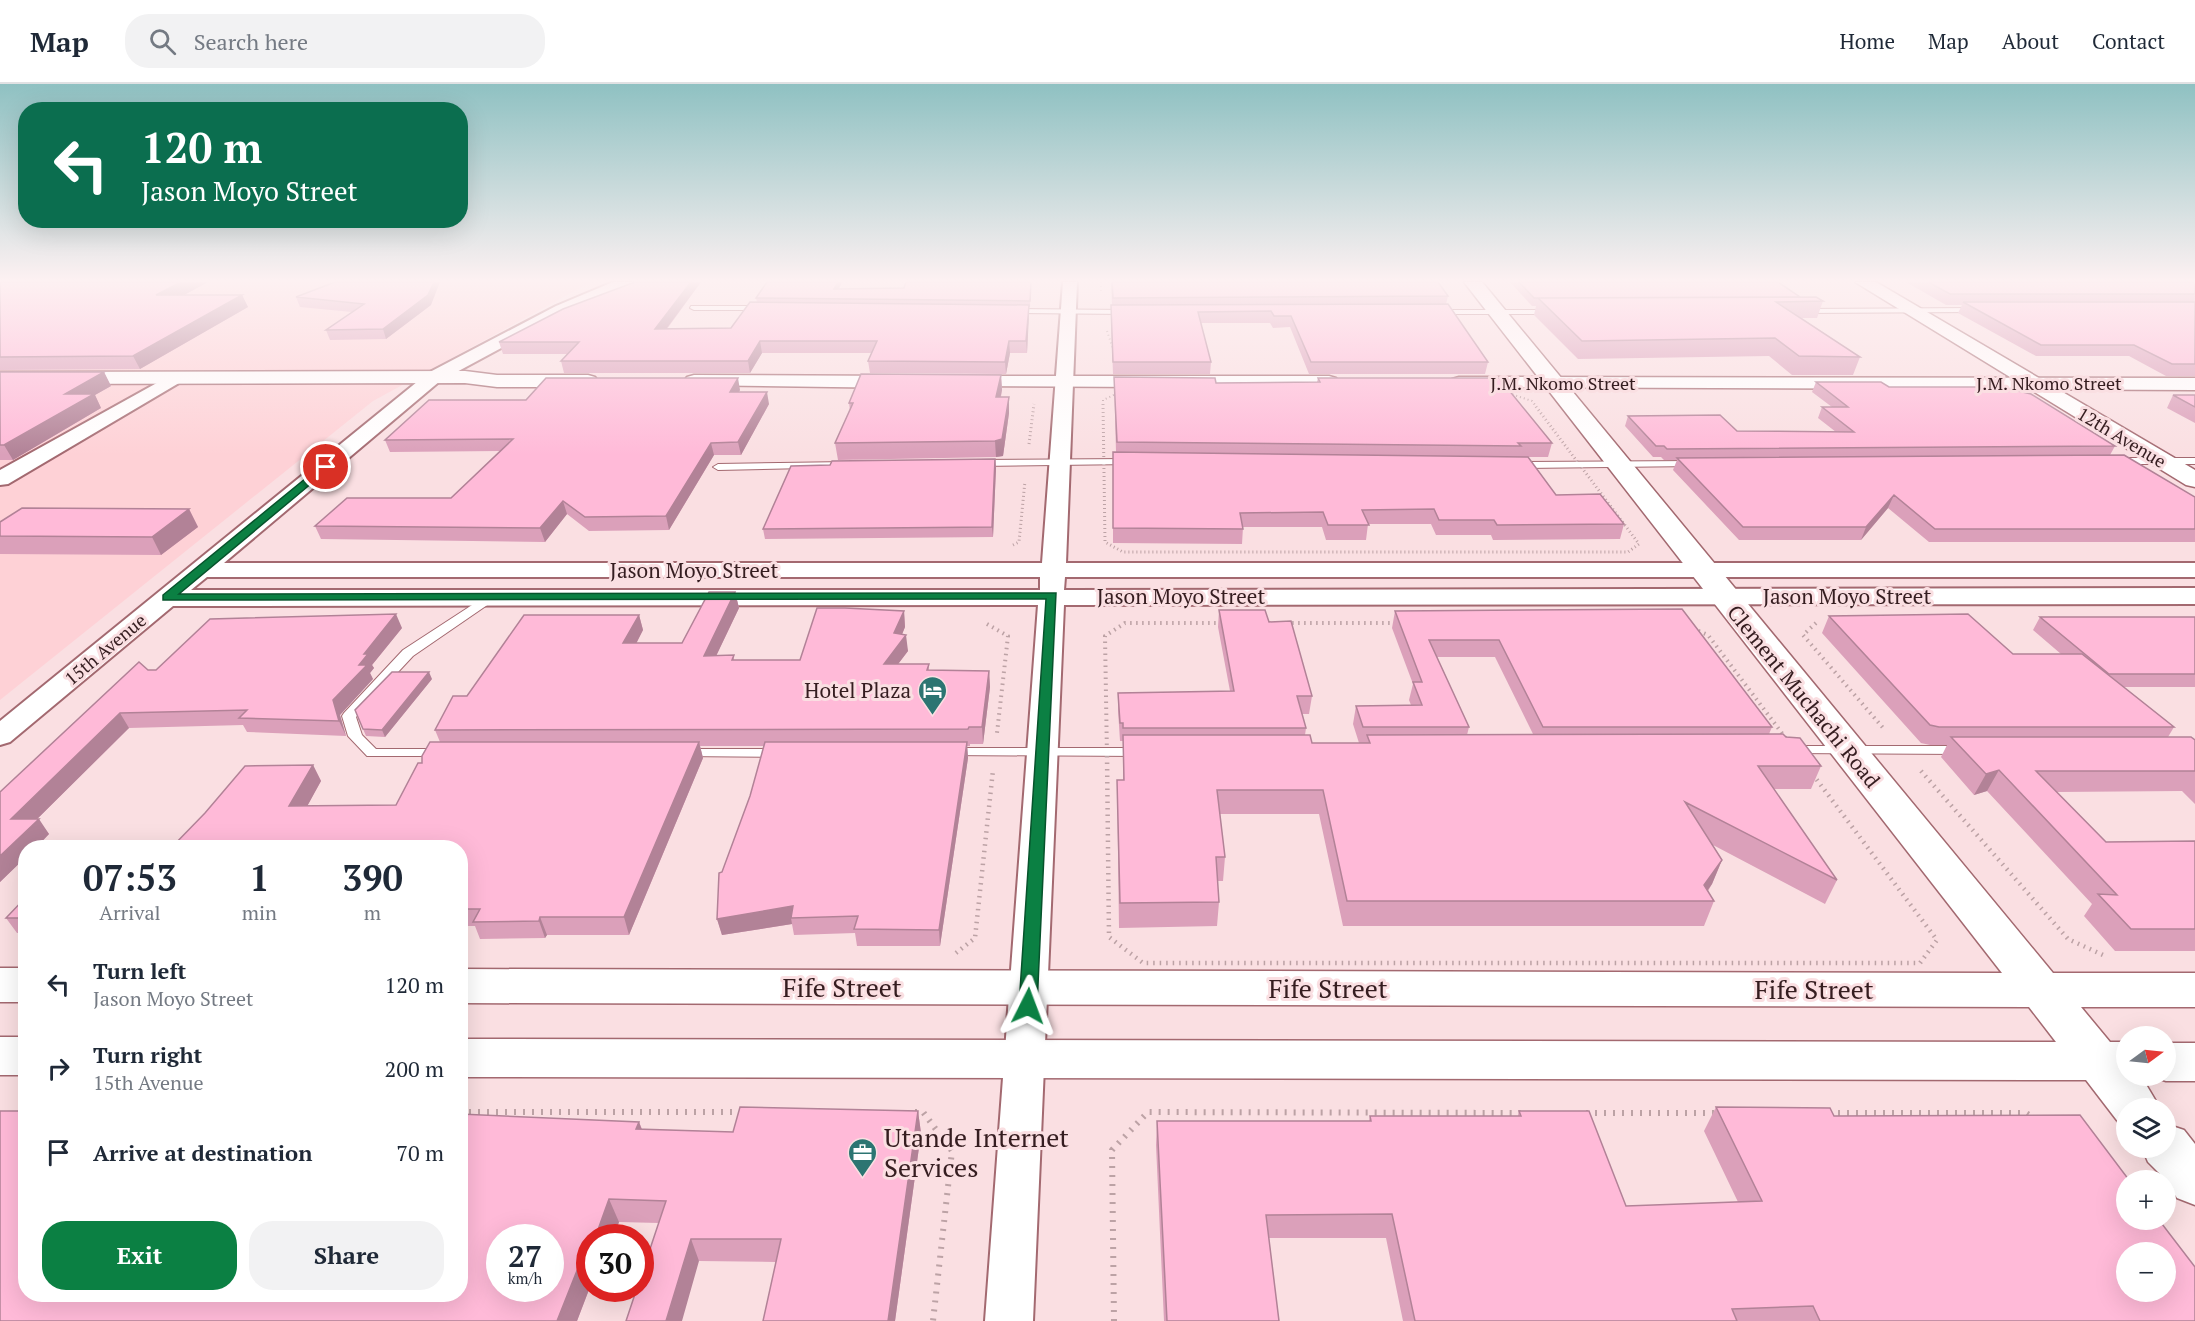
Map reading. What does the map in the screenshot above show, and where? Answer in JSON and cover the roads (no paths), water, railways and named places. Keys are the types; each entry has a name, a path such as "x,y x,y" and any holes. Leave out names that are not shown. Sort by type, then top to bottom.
{"main road":[{"name":"Clement Muchachi Road","path":"1519,340 2039,989 2112,1061 2131,1098"},
{"name":"12th Avenue","path":"1960,340 2195,480"},
{"name":"J.M. Nkomo Street","path":"1440,376 2195,370"},
{"path":"0,378 465,377 497,381 606,375"},
{"path":"677,376 1346,376"},
{"name":"J.M. Nkomo Street","path":"1547,376 2195,384"},
{"path":"0,985 18,985"},
{"name":"Fife Street","path":"468,986 2195,990"},
{"path":"0,1056 18,1056"},
{"path":"468,1058 2112,1061"},
{"path":"2176,1062 2195,1062"},
{"path":"2176,1158 2195,1182"}],"street":[{"name":"15th Avenue","path":"0,736 434,377 504,340"},
{"path":"1010,1321 1067,340"},
{"path":"0,479 173,379"},
{"name":"Jason Moyo Street","path":"201,570 1053,583 1713,583 2195,570"},
{"name":"Jason Moyo Street","path":"167,598 492,596 1053,583"},
{"name":"Jason Moyo Street","path":"1713,583 2195,596"}],"lane":[{"path":"2104,461 2195,461"},
{"path":"968,463 1144,462"},
{"path":"1507,465 1702,464"},
{"path":"718,467 861,465"},
{"path":"456,753 372,753 355,736 349,716 408,653 492,596"},
{"path":"1788,750 1973,750"},
{"path":"935,752 1154,752"},
{"path":"672,753 792,753"}],"place":[{"name":"Hotel Plaza","path":"932,716"},
{"name":"Utande Internet Services","path":"863,1178"}]}
